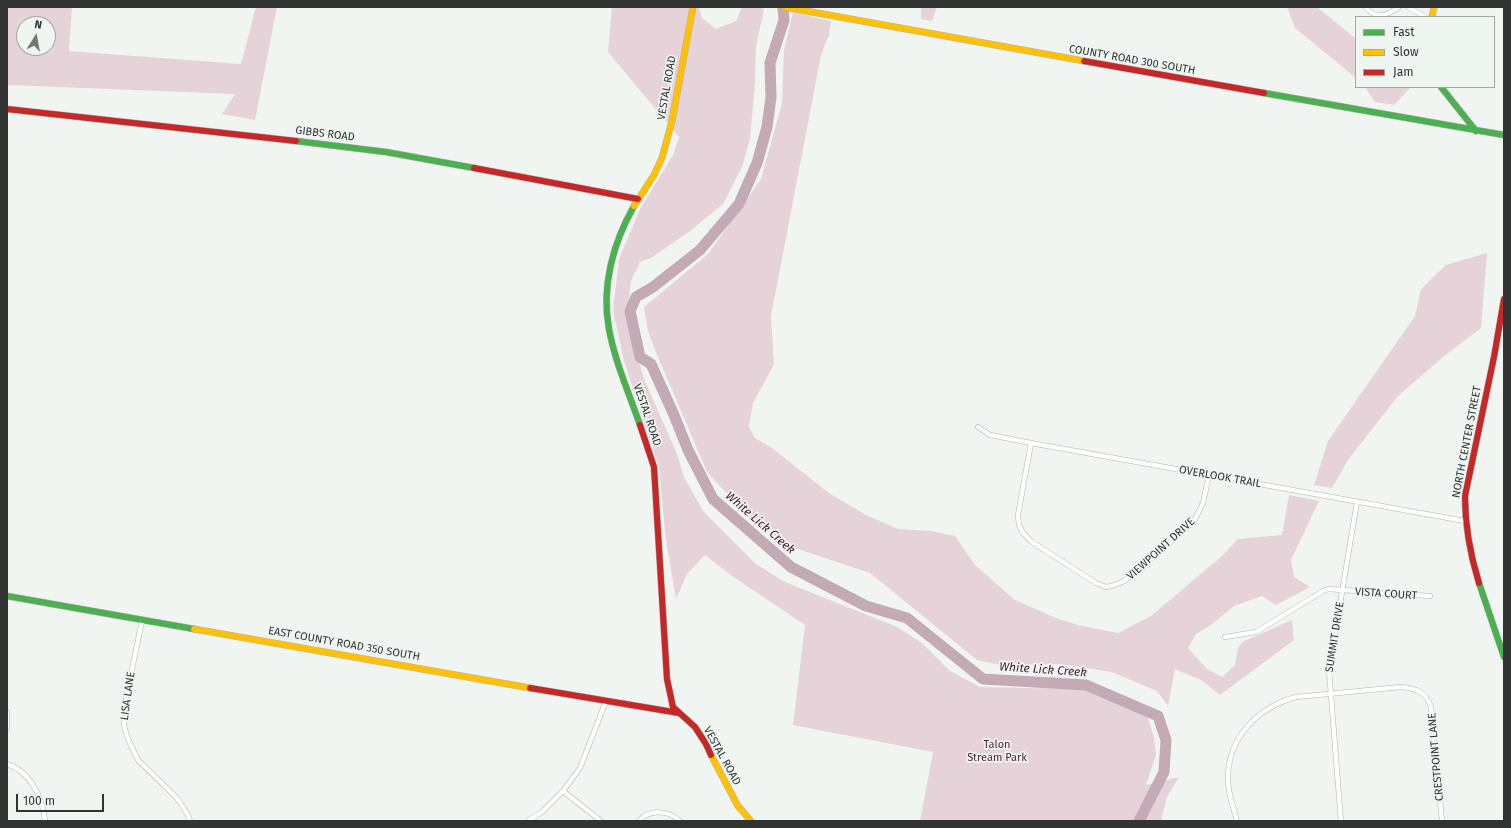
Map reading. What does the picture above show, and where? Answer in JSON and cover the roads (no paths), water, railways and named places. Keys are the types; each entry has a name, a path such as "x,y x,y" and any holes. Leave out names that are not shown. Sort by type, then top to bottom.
{"street":[{"name":"VESTAL ROAD","path":"693,7 669,130 661,160 654,176 638,199 623,226 608,273 606,295 607,314 614,352 636,416 647,442 654,467 667,679 671,701 673,707 695,727 706,744 717,768 738,806 751,821"},
{"name":"COUNTY ROAD 300 SOUTH","path":"784,7 1504,135"},
{"path":"1365,7 1372,13 1381,16 1387,15 1399,7"},
{"path":"1408,7 1423,16"},
{"path":"1442,88 1476,131"},
{"name":"GIBBS ROAD","path":"7,109 331,144 386,152 638,199"},
{"name":"NORTH CENTER STREET","path":"1504,299 1466,496 1465,521 1470,553 1504,657"},
{"name":"OVERLOOK TRAIL","path":"978,427 990,434 1031,443 1465,521"},
{"name":"VIEWPOINT DRIVE","path":"1031,443 1018,515 1021,529 1032,542 1096,583 1106,586 1118,585 1124,582 1193,523 1203,504 1209,475"},
{"name":"SUMMIT DRIVE","path":"1341,821 1329,670 1357,502"},
{"name":"VISTA COURT","path":"1225,637 1256,632 1323,591 1332,589 1342,591 1430,596"},
{"name":"EAST COUNTY ROAD 350 SOUTH","path":"7,596 142,621 266,641 606,701 678,712"},
{"name":"LISA LANE","path":"142,621 125,703 124,726 128,739 138,760 177,798 188,815 190,821"},
{"name":"CRESTPOINT LANE","path":"1237,821 1230,796 1228,776 1231,755 1238,739 1251,721 1270,707 1296,697 1407,687 1418,690 1426,696 1431,707 1442,821"},
{"path":"528,820 542,812 563,791 583,763 606,701"},
{"path":"7,712 7,729"},
{"path":"7,764 16,767 28,778 34,787 43,807 45,821"},
{"path":"563,791 601,821"},
{"path":"639,821 646,815 659,812 672,815 680,821"}],"waterway":[{"name":"White Lick Creek","path":"783,7 784,20 770,63 771,97 767,127 757,163 739,204 700,250 653,287 636,297 630,311 640,357 651,364 688,450 713,499 791,567 866,606 907,618 983,679 1086,685 1158,716 1166,740 1164,772 1139,821"}],"park label":[{"name":"Talon Stream Park","path":"997,751"}]}
